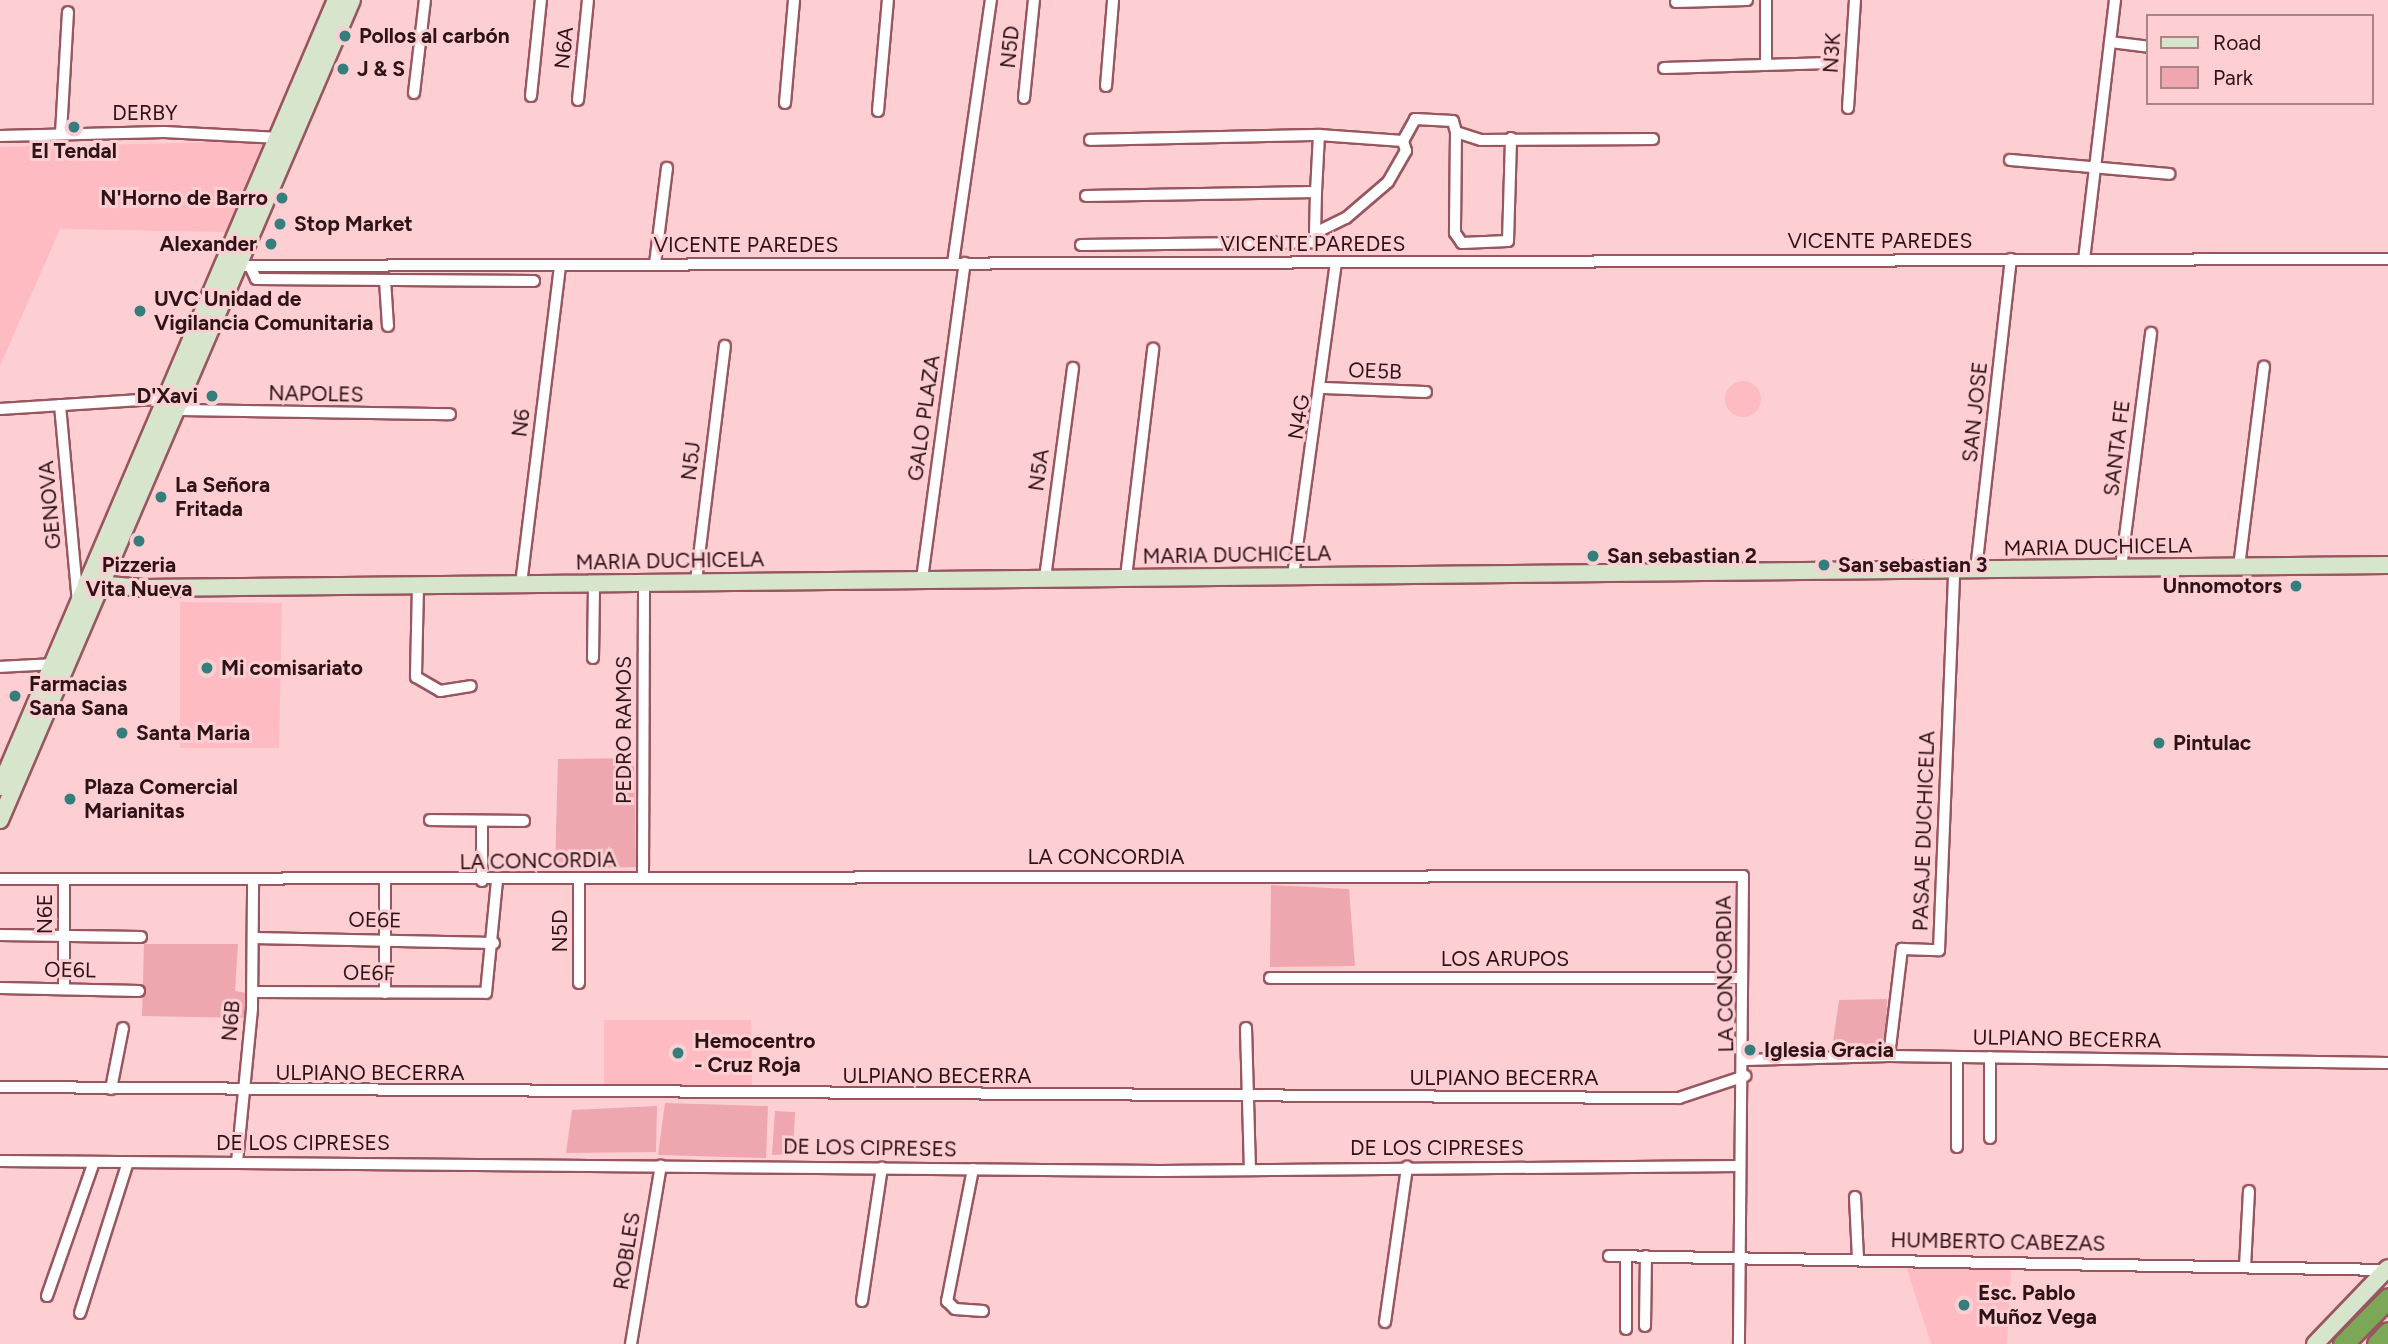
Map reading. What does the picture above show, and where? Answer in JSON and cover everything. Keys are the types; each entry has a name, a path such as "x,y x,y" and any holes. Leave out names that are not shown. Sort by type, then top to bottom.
{"highway":[{"path":"2343,1344 2388,1298"},
{"path":"2377,1344 2388,1332"}],"main road":[{"path":"175,404 283,139 336,0"},
{"path":"0,820 93,585 175,404 244,266 283,139 352,0"},
{"name":"MARIA DUCHICELA","path":"93,585 418,586 2388,565"},
{"path":"0,786 60,664 78,603 93,585"},
{"path":"2315,1344 2387,1269"}],"street":[{"path":"414,93 425,0"},
{"path":"531,96 541,0"},
{"name":"N6A","path":"578,100 588,0"},
{"path":"785,103 794,0"},
{"path":"878,111 888,0"},
{"name":"GALO PLAZA","path":"922,579 991,0"},
{"name":"N5D","path":"1024,99 1034,0"},
{"path":"1106,86 1113,0"},
{"path":"1676,2 1748,0"},
{"path":"1766,0 1766,65"},
{"name":"N3K","path":"1848,108 1855,0"},
{"path":"2084,260 2115,0"},
{"path":"61,133 68,12"},
{"path":"2110,42 2146,47"},
{"path":"1664,68 1830,63"},
{"path":"1081,245 1314,237 1346,218 1388,182 1401,164 1403,141 1415,119 1453,121 1456,132 1455,233 1462,243 1508,242 1511,138"},
{"path":"1456,132 1511,138 1653,139"},
{"name":"DERBY","path":"0,136 61,133 283,139"},
{"path":"1090,140 1319,135 1403,141"},
{"path":"1313,264 1319,135"},
{"path":"2010,160 2096,164 2169,174"},
{"path":"655,264 667,168"},
{"path":"1086,196 1317,192"},
{"name":"SAN JOSE","path":"1976,570 2011,259"},
{"name":"VICENTE PAREDES","path":"244,266 2388,260"},
{"name":"N4G","path":"1293,576 1323,388 1336,264"},
{"path":"244,266 256,279 534,281"},
{"name":"N6","path":"521,584 559,266"},
{"path":"385,280 388,326"},
{"name":"SANTA FE","path":"2121,568 2151,333"},
{"name":"N5J","path":"696,581 725,346"},
{"path":"1126,578 1153,349"},
{"path":"2239,567 2264,366"},
{"name":"N5A","path":"1045,578 1073,368"},
{"name":"OE5B","path":"1323,388 1426,392"},
{"name":"NAPOLES","path":"0,409 61,405 175,404 450,414"},
{"name":"GENOVA","path":"61,405 78,603"},
{"name":"PASAJE DUCHICELA","path":"1889,1056 1902,949 1939,950 1954,570"},
{"name":"PEDRO RAMOS","path":"643,878 644,582"},
{"path":"593,658 594,583"},
{"path":"418,586 416,677 440,691 471,686"},
{"path":"0,667 60,664"},
{"path":"430,820 524,821"},
{"path":"482,821 482,881"},
{"name":"LA CONCORDIA","path":"0,879 253,882 643,878 1743,876 1741,978 1745,1076 1740,1166 1739,1344"},
{"name":"N5D","path":"579,880 579,983"},
{"name":"N6E","path":"64,881 64,989"},
{"path":"385,881 385,993"},
{"path":"494,943 497,881"},
{"name":"N6B","path":"237,1162 253,992 253,882"},
{"path":"0,935 141,937"},
{"name":"OE6E","path":"254,938 494,943"},
{"name":"OE6F","path":"253,992 484,994 494,943"},
{"name":"LOS ARUPOS","path":"1270,978 1741,978"},
{"name":"OE6L","path":"0,988 139,990"},
{"path":"111,1089 123,1028"},
{"path":"1246,1028 1250,1168"},
{"name":"ULPIANO BECERRA","path":"1745,1060 1889,1056 2388,1063"},
{"path":"1956,1147 1957,1057"},
{"path":"1990,1057 1990,1138"},
{"name":"ULPIANO BECERRA","path":"0,1087 243,1092 1679,1098 1745,1076"},
{"name":"DE LOS CIPRESES","path":"0,1161 973,1168 1740,1166"},
{"path":"47,1296 94,1162"},
{"path":"80,1313 128,1162"},
{"name":"ROBLES","path":"631,1344 661,1165"},
{"path":"862,1301 881,1167"},
{"path":"1385,1322 1406,1167"},
{"path":"973,1168 947,1301 954,1309 983,1311"},
{"path":"2245,1267 2249,1191"},
{"path":"1855,1197 1858,1258"},
{"name":"HUMBERTO CABEZAS","path":"1609,1256 1739,1256 2387,1269"},
{"path":"1626,1256 1626,1329"},
{"path":"1645,1326 1646,1256"}],"shaded area":[{"path":"266,141 229,232 60,229 0,366 0,147"},
{"path":"1743,381 1756,386 1761,399 1756,412 1743,417 1730,412 1725,399 1730,386"},
{"path":"180,602 282,603 279,748 180,748"},
{"name":"Hemocentro - Cruz Roja","path":"604,1020 751,1020 752,1087 604,1087"},
{"name":"Esc. Pablo Muñoz Vega","path":"1906,1266 2011,1267 2007,1344 1931,1344"}],"green space":[{"path":"634,758 636,867 555,869 558,759"},
{"path":"1271,885 1349,889 1355,966 1270,967"},
{"path":"144,944 238,944 235,991 247,993 246,1018 142,1016"},
{"path":"1887,999 1885,1055 1831,1056 1839,1000"},
{"path":"665,1103 768,1106 766,1158 658,1155"},
{"path":"657,1106 656,1152 566,1153 572,1110"},
{"path":"775,1111 795,1112 793,1154 772,1155"}],"place":[{"name":"Pollos al carbón","path":"345,36"},
{"name":"J & S","path":"343,69"},
{"name":"El Tendal","path":"74,127"},
{"name":"N'Horno de Barro","path":"282,198"},
{"name":"Stop Market","path":"280,224"},
{"name":"Alexander","path":"271,244"},
{"name":"UVC Unidad de Vigilancia Comunitaria","path":"140,311"},
{"name":"D'Xavi","path":"212,396"},
{"name":"La Señora Fritada","path":"161,497"},
{"name":"Pizzeria Vita Nueva","path":"139,541"},
{"name":"San sebastian 2","path":"1593,556"},
{"name":"San sebastian 3","path":"1824,565"},
{"name":"Unnomotors","path":"2296,586"},
{"name":"Mi comisariato","path":"207,668"},
{"name":"Farmacias Sana Sana","path":"15,696"},
{"name":"Santa Maria","path":"122,733"},
{"name":"Pintulac","path":"2159,743"},
{"name":"Plaza Comercial Marianitas","path":"70,799"},
{"name":"Iglesia Gracia","path":"1750,1050"},
{"name":"Hemocentro - Cruz Roja","path":"678,1053"},
{"name":"Esc. Pablo Muñoz Vega","path":"1964,1305"}]}
